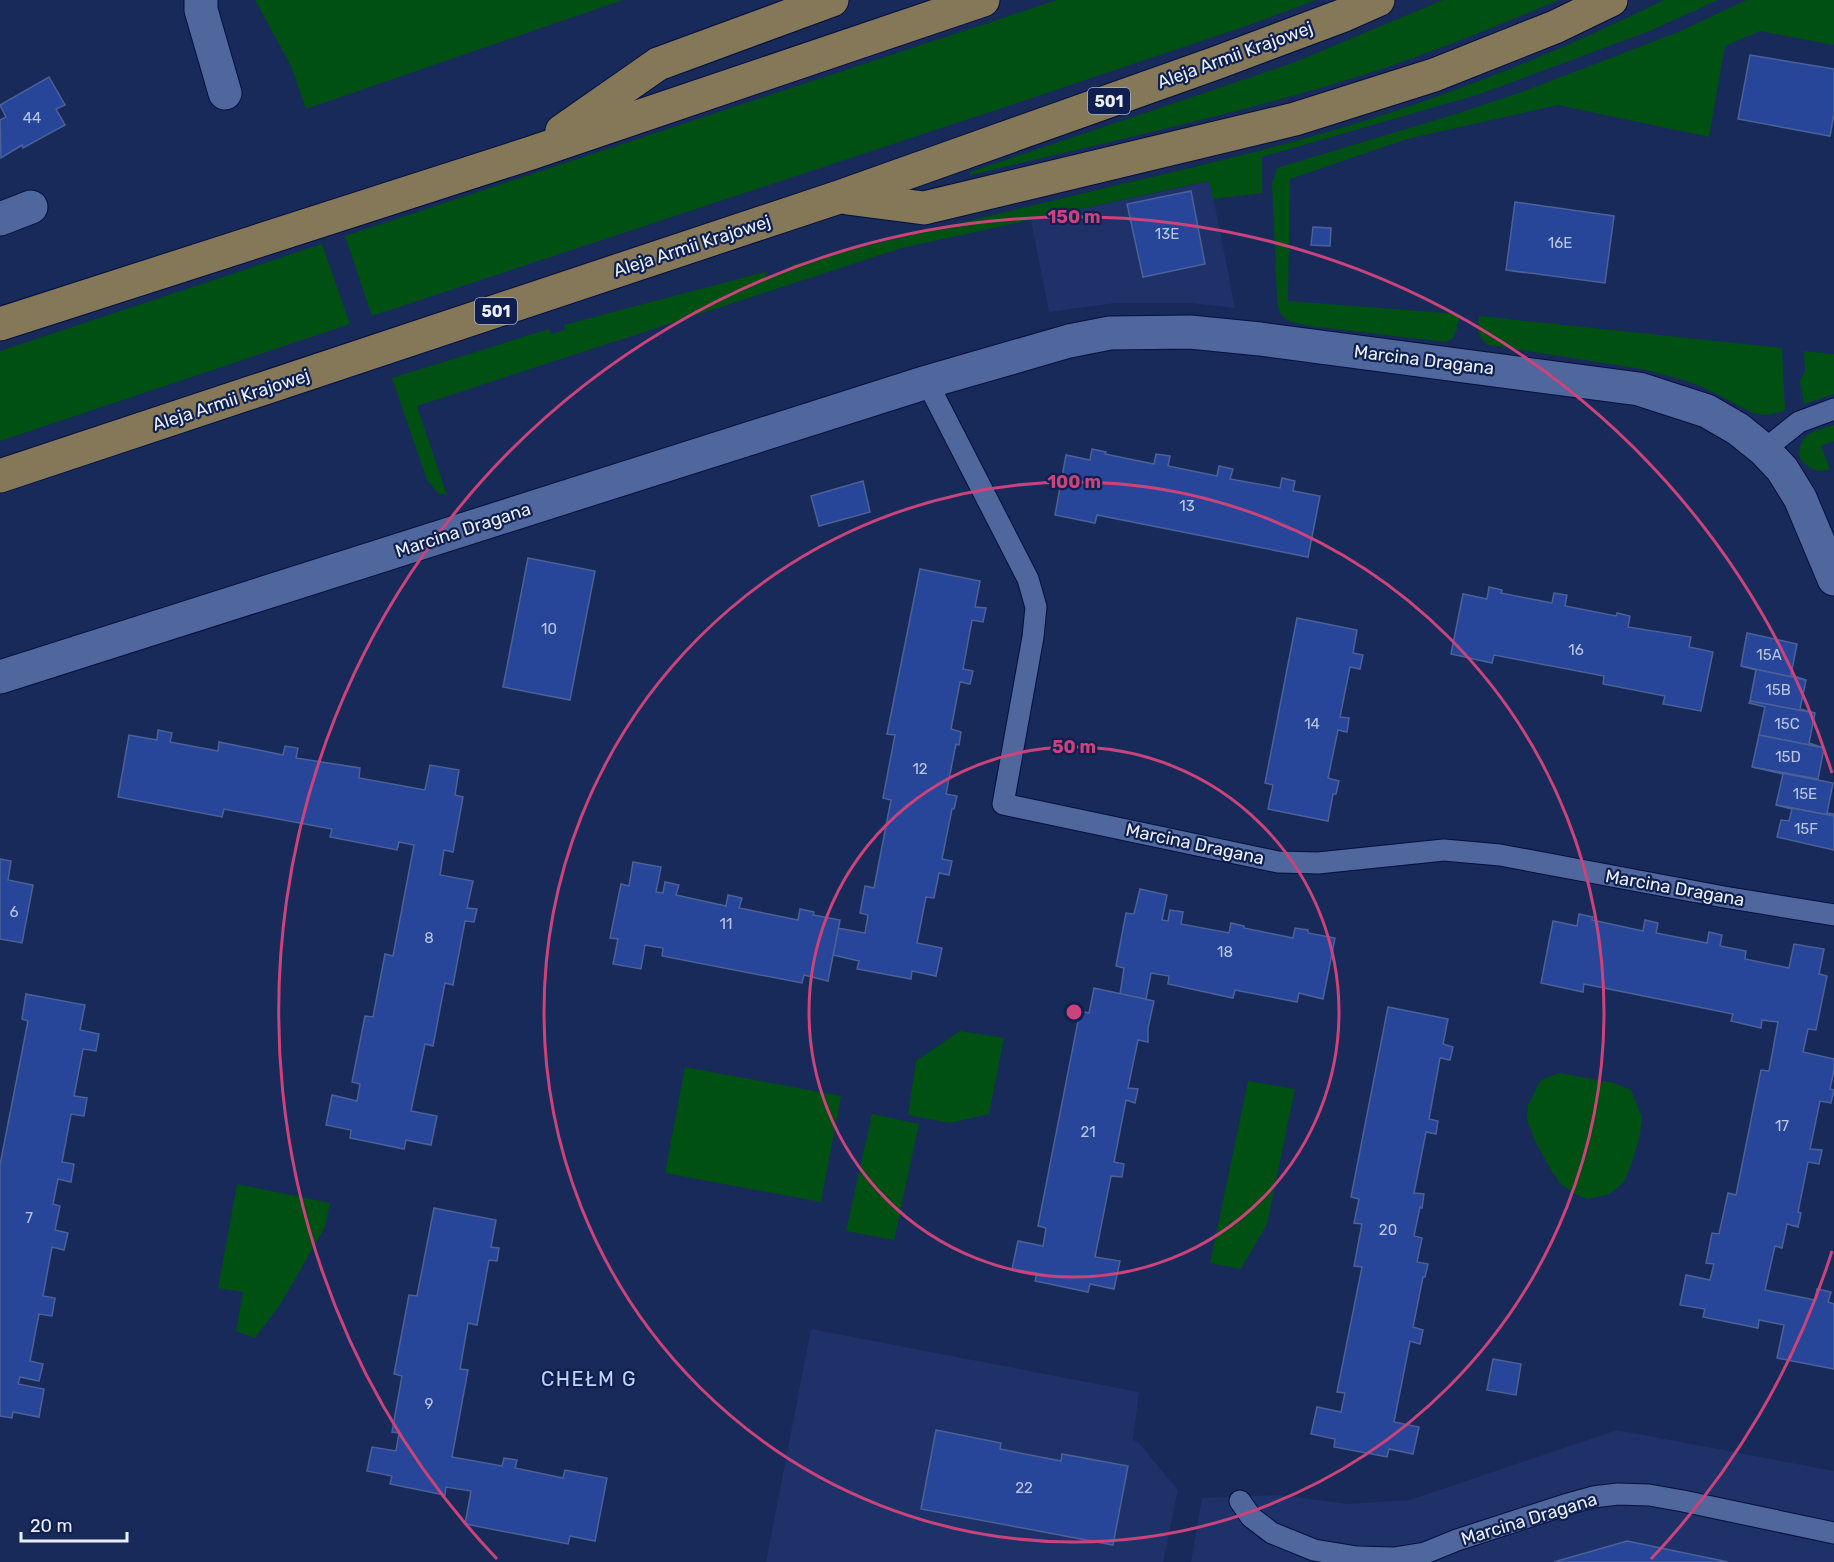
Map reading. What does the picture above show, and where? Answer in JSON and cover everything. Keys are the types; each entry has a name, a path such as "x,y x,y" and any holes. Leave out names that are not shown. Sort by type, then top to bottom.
{"main road":[{"path":"531,153 658,64 831,0"},
{"path":"0,324 531,153 983,0"},
{"name":"Aleja Armii Krajowej","path":"0,476 839,197 1216,63 1378,0"},
{"path":"839,197 924,208 1295,119 1434,75 1555,27 1611,0"}],"street":[{"path":"201,0 201,10 225,93"},
{"path":"0,219 31,207"},
{"name":"Marcina Dragana","path":"0,677 927,382 1069,341 1110,333 1190,332 1260,339 1639,389 1707,411 1738,429 1764,450 1782,469 1800,498 1834,579"}],"lane":[{"name":"Marcina Dragana","path":"927,382 1028,579 1036,607 1033,637 1003,804 1278,862 1318,863 1444,850 1500,855 1834,915"},
{"path":"1764,450 1799,422 1834,409"},
{"name":"Marcina Dragana","path":"1240,1501 1251,1517 1272,1533 1314,1550 1357,1557 1394,1558 1425,1553 1457,1540 1568,1504 1593,1497 1618,1494 1649,1495 1683,1501 1834,1533"}],"shaded area":[{"path":"1210,181 1235,308 1191,303 1115,303 1049,312 1031,220"},
{"path":"811,1329 1139,1392 1133,1440 1138,1442 1178,1490 1163,1562 766,1562"},
{"path":"1617,1430 1834,1471 1834,1562 1191,1562 1202,1498 1281,1495 1346,1504 1410,1500"}],"green space":[{"path":"255,0 623,0 306,109 291,66"},
{"path":"1057,0 1316,0 1026,100 372,316 345,236"},
{"path":"1443,0 1559,0 1429,52 1334,84 1231,112 971,175 970,172 1293,63"},
{"path":"1664,0 1718,0 1652,30 1480,94 1262,157 1262,193 1213,199 1209,181 902,248 417,406 447,495 438,493 427,480 392,378 549,329 551,334 565,330 564,325 765,272 766,276 793,270 792,265 1213,162 1371,119 1483,80 1556,50"},
{"path":"1747,0 1834,0 1834,45 1760,31 1725,46 1709,137 1558,105 1407,139 1290,179 1288,301 1460,314 1452,339 1445,342 1310,326 1286,319 1280,312 1277,298 1272,184 1277,168 1522,92 1676,33"},
{"path":"322,244 350,324 0,441 0,351"},
{"path":"1479,316 1782,348 1785,411 1766,415 1753,413 1705,388 1642,369 1489,345 1480,336"},
{"path":"1804,351 1834,354 1834,394 1804,404 1800,381 1805,371"},
{"path":"1834,425 1834,441 1821,446 1830,469 1821,471 1812,469 1799,456 1802,442 1805,437 1815,431"},
{"path":"960,1031 1004,1038 989,1114 950,1123 908,1115 916,1061"},
{"path":"685,1067 841,1096 821,1202 665,1173"},
{"path":"1559,1073 1614,1083 1631,1090 1642,1117 1640,1135 1624,1182 1610,1194 1588,1199 1573,1193 1560,1183 1535,1141 1527,1119 1528,1105 1541,1080"},
{"path":"1248,1081 1295,1089 1267,1224 1241,1269 1210,1263"},
{"path":"872,1114 919,1124 894,1240 846,1231"},
{"path":"237,1184 330,1203 325,1227 280,1305 255,1338 236,1331 243,1292 218,1288"}],"building":[{"path":"1750,55 1834,69 1834,113 1830,136 1738,119"},
{"path":"49,77 65,105 56,109 65,125 23,148 22,145 1,158 0,120 6,117 0,105"},
{"path":"1191,191 1205,264 1143,277 1127,204"},
{"path":"1515,202 1614,216 1605,283 1506,270"},
{"path":"1313,227 1331,228 1330,246 1311,245"},
{"path":"1092,449 1106,452 1105,454 1154,464 1156,454 1170,456 1168,466 1217,476 1219,466 1233,469 1230,479 1280,488 1282,478 1295,481 1293,491 1320,496 1308,557 1097,515 1095,523 1055,515 1066,455 1090,460"},
{"path":"863,481 870,512 819,526 811,496"},
{"path":"528,558 595,571 570,700 503,687"},
{"path":"920,569 980,581 975,607 986,608 983,622 972,620 963,669 973,671 970,684 960,682 951,729 961,732 959,745 956,744 946,794 957,796 954,809 952,809 942,859 952,861 949,875 939,873 934,898 926,897 917,943 942,948 936,976 912,971 911,979 857,969 859,961 833,955 838,928 865,933 868,915 860,913 865,886 874,888 891,800 883,798 895,735 887,734"},
{"path":"1489,587 1502,590 1501,593 1552,603 1554,593 1567,595 1565,606 1616,616 1617,613 1630,616 1628,627 1691,637 1689,647 1713,652 1701,711 1663,704 1665,696 1603,684 1604,676 1494,655 1492,663 1451,654 1463,594 1487,599"},
{"path":"1297,618 1357,630 1353,653 1363,655 1360,669 1350,667 1340,717 1349,718 1347,732 1338,730 1328,778 1339,781 1336,794 1333,794 1328,821 1268,809 1273,785 1265,783"},
{"path":"1747,633 1797,644 1791,675 1806,680 1741,666"},
{"path":"1741,666 1806,680 1800,709 1815,713 1750,701 1756,670"},
{"path":"1750,701 1815,713 1809,743 1824,748 1759,735 1765,707 1749,703"},
{"path":"158,730 172,733 170,742 218,751 219,742 283,755 285,746 298,748 296,758 360,768 359,778 425,790 430,765 459,770 455,795 463,797 453,852 444,850 440,875 473,881 467,908 477,909 474,922 465,921 453,985 445,983 433,1046 425,1044 411,1111 437,1116 431,1145 406,1140 404,1149 350,1138 351,1130 326,1125 332,1095 357,1101 360,1084 352,1082 365,1016 373,1017 385,954 393,956 414,845 399,842 397,850 330,837 332,829 224,809 222,817 118,797 129,735 157,740"},
{"path":"1759,735 1824,748 1818,779 1752,767"},
{"path":"1752,767 1833,783 1827,813 1834,814 1834,816 1776,805 1783,774"},
{"path":"1776,805 1834,816 1834,850 1777,837 1781,820 1789,821 1792,809"},
{"path":"0,859 11,861 8,880 33,885 22,943 0,939"},
{"path":"633,862 661,867 656,892 663,893 665,882 679,885 676,895 726,906 728,895 742,898 739,908 798,920 800,909 814,912 813,915 840,920 828,981 804,975 802,983 662,956 663,948 645,945 641,969 613,964 618,939 610,938 621,884 629,886"},
{"path":"1140,889 1167,895 1162,920 1168,921 1170,910 1183,912 1181,924 1229,933 1231,923 1244,926 1244,928 1293,938 1295,928 1335,938 1323,999 1299,993 1297,1002 1235,990 1233,998 1168,984 1169,976 1151,973 1146,999 1120,994 1124,968 1116,966 1126,913 1134,914"},
{"path":"1579,914 1593,917 1592,920 1643,931 1645,920 1658,923 1656,933 1707,943 1709,932 1722,935 1720,946 1746,951 1745,959 1789,968 1794,944 1824,949 1819,974 1827,976 1816,1030 1808,1029 1803,1052 1834,1059 1830,1089 1834,1090 1831,1103 1820,1101 1810,1149 1822,1150 1819,1164 1808,1162 1798,1212 1801,1213 1798,1227 1787,1224 1782,1248 1775,1246 1765,1290 1815,1300 1817,1289 1831,1292 1828,1302 1834,1304 1834,1369 1777,1358 1784,1325 1759,1320 1758,1328 1703,1317 1705,1309 1680,1305 1686,1275 1710,1280 1714,1264 1706,1263 1712,1233 1719,1234 1728,1193 1736,1195 1761,1070 1769,1071 1778,1022 1762,1020 1761,1028 1731,1021 1733,1014 1584,984 1583,992 1541,983 1553,921 1577,926"},
{"path":"1094,988 1154,1001 1148,1028 1148,1042 1138,1040 1128,1088 1138,1089 1135,1103 1126,1100 1114,1162 1124,1164 1122,1177 1111,1176 1095,1257 1120,1261 1114,1289 1090,1284 1088,1292 1035,1281 1037,1273 1012,1269 1018,1241 1043,1246 1046,1228 1038,1226 1080,1011 1089,1013"},
{"path":"26,994 85,1005 80,1030 99,1034 96,1051 83,1049 74,1096 87,1098 84,1116 71,1114 62,1162 74,1164 71,1182 58,1179 53,1204 60,1206 55,1230 68,1233 64,1250 52,1247 43,1296 55,1298 52,1316 39,1314 30,1361 43,1364 39,1381 20,1377 18,1384 44,1389 39,1417 13,1412 12,1418 0,1416 0,1165 28,1021 22,1019"},
{"path":"1388,1007 1448,1019 1443,1044 1453,1047 1450,1060 1440,1058 1429,1119 1438,1121 1436,1134 1426,1132 1414,1193 1424,1194 1414,1236 1422,1238 1417,1262 1428,1264 1425,1277 1423,1277 1413,1327 1423,1330 1420,1344 1410,1341 1394,1422 1419,1427 1413,1454 1389,1449 1387,1457 1334,1447 1335,1439 1311,1434 1317,1407 1341,1412 1345,1393 1337,1392 1362,1267 1354,1266 1362,1224 1354,1223 1359,1199 1351,1197"},
{"path":"434,1208 496,1220 491,1247 499,1248 497,1261 489,1260 477,1325 468,1323 460,1369 468,1370 452,1457 502,1466 504,1458 517,1460 515,1468 563,1478 565,1470 607,1478 595,1541 570,1536 568,1544 465,1524 471,1491 446,1487 445,1495 390,1484 392,1476 367,1471 372,1447 396,1451 399,1433 392,1432 402,1376 394,1374 409,1295 417,1296"},
{"path":"1493,1359 1521,1364 1516,1395 1487,1390"},
{"path":"936,1430 1001,1443 1000,1449 1061,1461 1062,1454 1128,1466 1113,1545 921,1509"},
{"path":"1627,1541 1728,1562 1554,1562"}],"district":[{"name":"CHEŁM G","path":"589,1379"}]}
